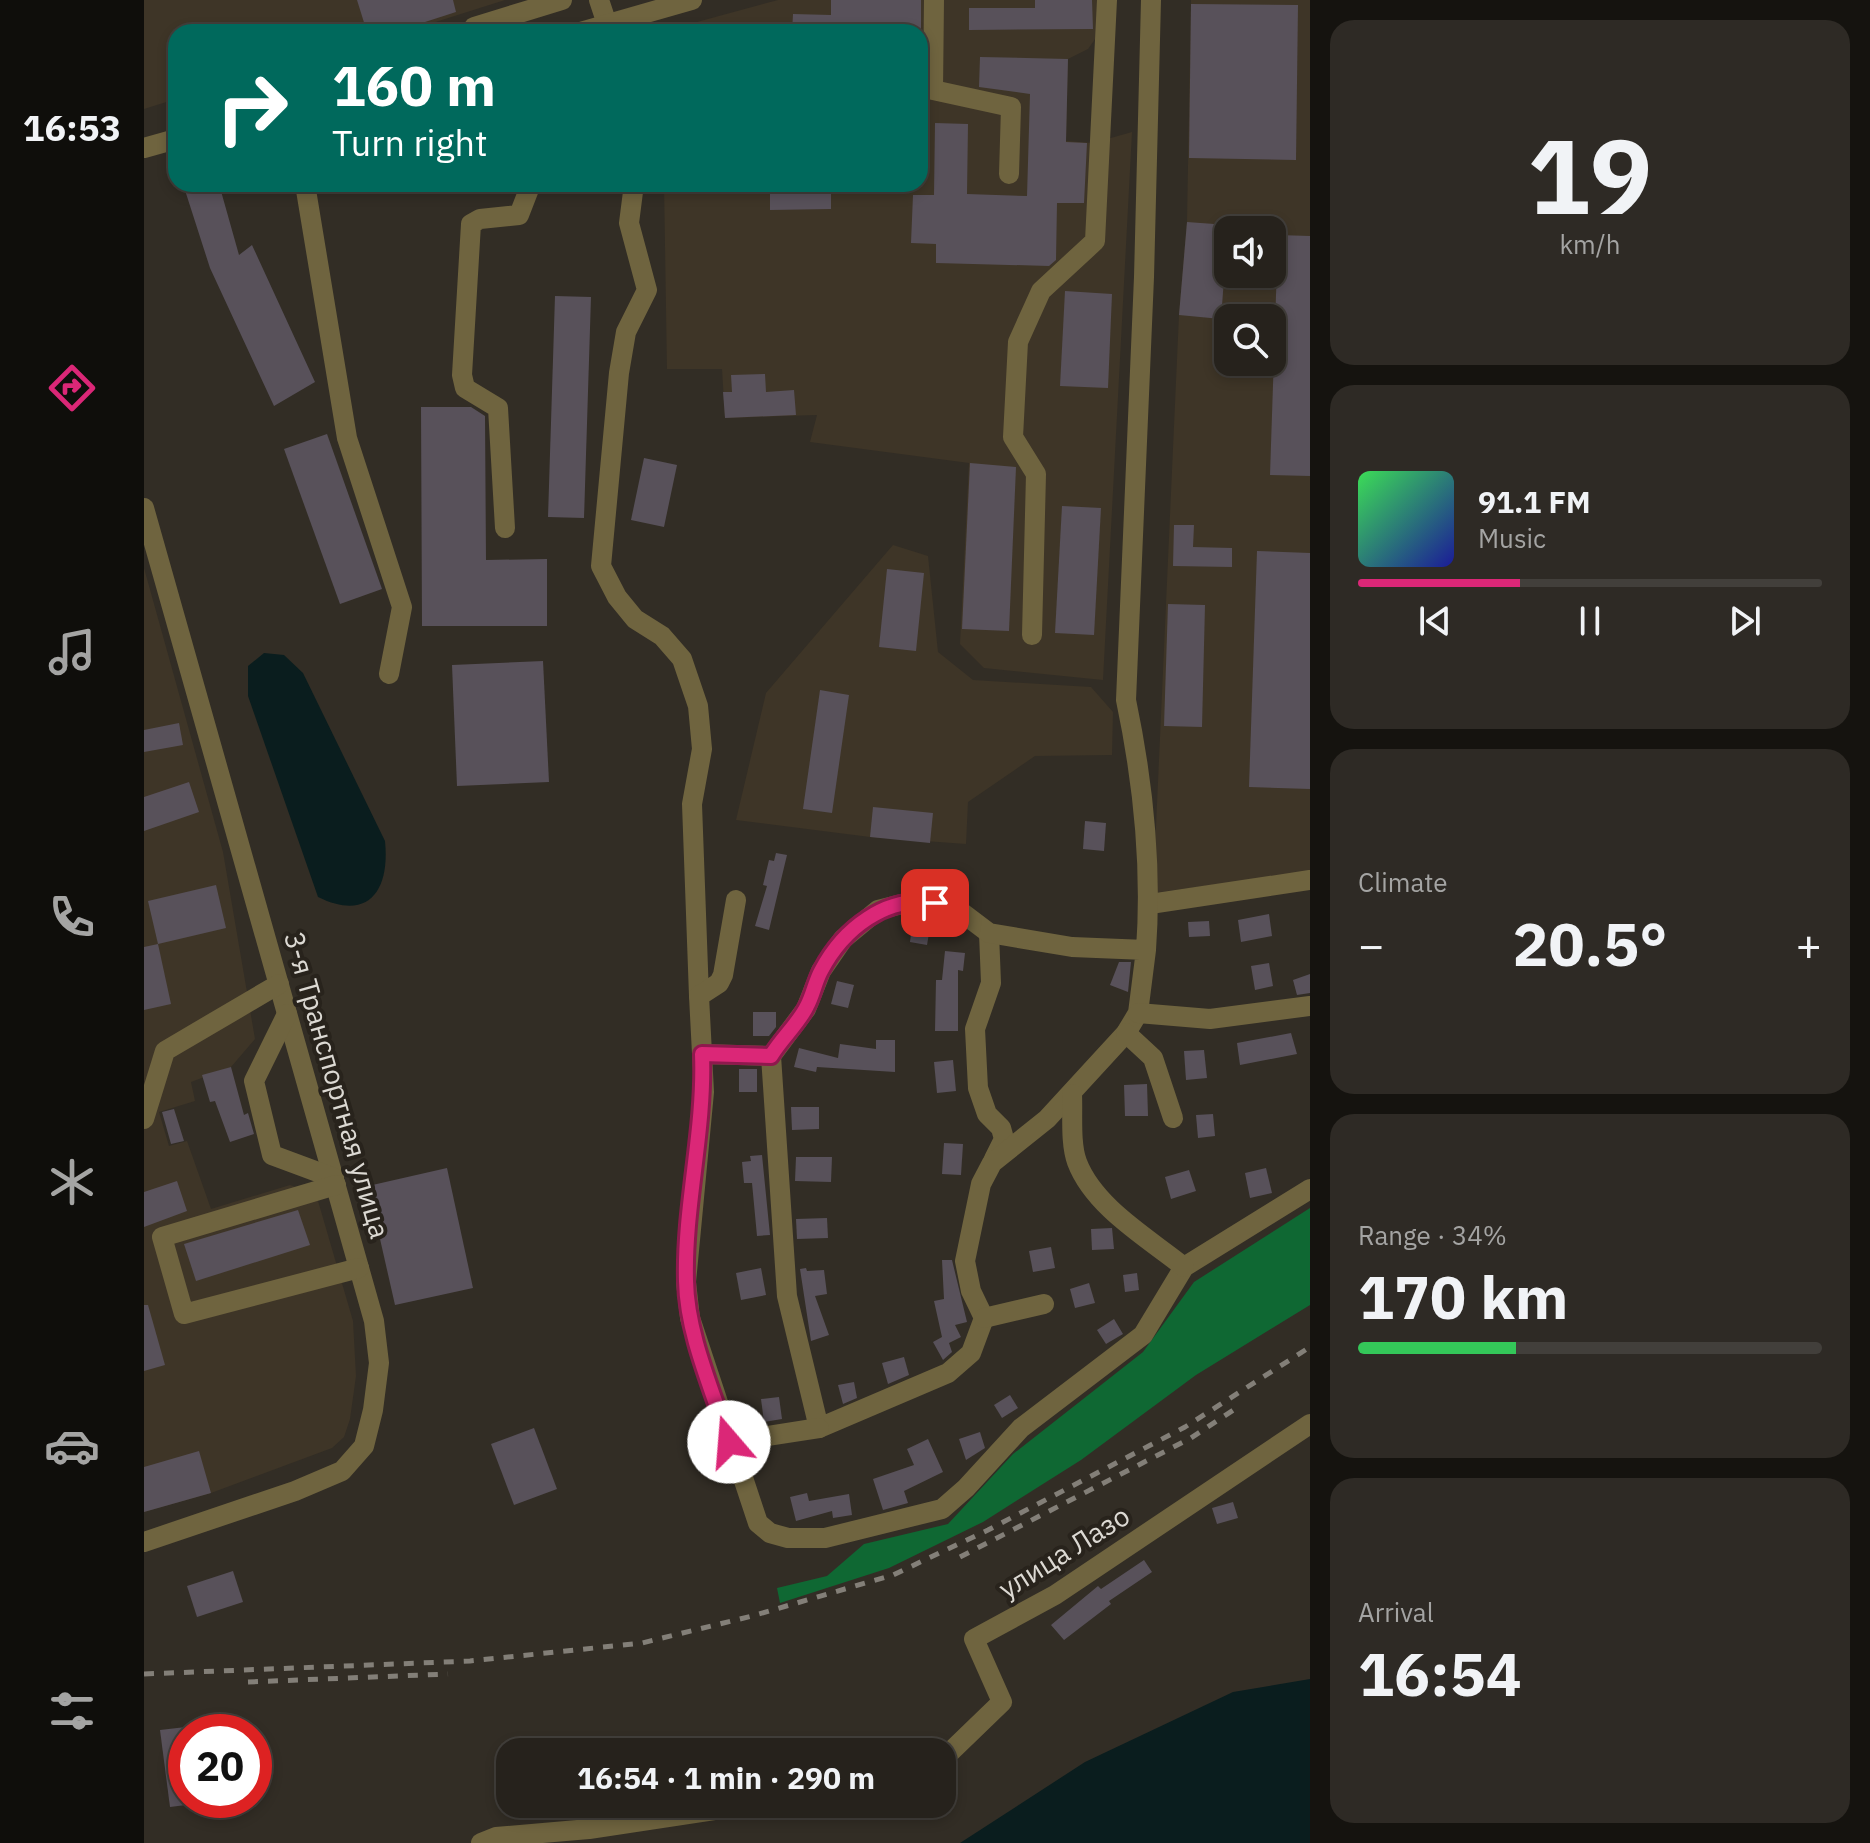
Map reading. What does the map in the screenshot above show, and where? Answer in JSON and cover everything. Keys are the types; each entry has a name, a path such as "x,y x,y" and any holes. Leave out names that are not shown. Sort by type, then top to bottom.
{"street":[{"path":"484,24 562,0"},
{"path":"599,0 607,24 692,0"},
{"path":"934,0 933,90 1011,107 1009,174"},
{"path":"1032,635 1036,474 1013,437 1018,342 1041,291 1095,241 1107,0"},
{"path":"992,1163 1047,1119 1072,1094 1126,1033 1138,1013 1150,904 1137,752 1126,700 1144,277 1151,0"},
{"path":"651,24 653,11"},
{"path":"144,148 168,141"},
{"path":"306,192 347,438 402,607 389,674"},
{"path":"505,528 498,408 465,388 462,375 471,224 480,219 519,215 528,192"},
{"path":"633,192 629,223 647,290 626,332 619,373 601,566 617,597 635,619 662,636 682,659 698,706 702,749 692,804 704,1092 686,1282 690,1318 758,1523 770,1533 788,1538 825,1538 942,1509 966,1488 1021,1428 1143,1335 1184,1267 1310,1189"},
{"name":"3-я Транспортная улица","path":"144,508 152,570 279,984 374,1321 379,1363 364,1446 342,1471 295,1491 144,1542"},
{"path":"1150,904 1310,880"},
{"path":"699,996 719,983 723,975 736,900"},
{"path":"819,1428 787,1296 771,1056 806,1009 821,971 843,939 878,910 918,900 952,905 989,933 1072,947 1146,950"},
{"path":"729,1442 819,1428 948,1373 971,1353 984,1318 971,1291 965,1261 981,1184 1004,1139 1001,1128 987,1114 978,1088 975,1029 991,983 989,933"},
{"path":"144,1119 165,1051 279,984"},
{"path":"1138,1013 1210,1019 1310,1006"},
{"path":"287,1014 254,1081 272,1155 335,1181"},
{"path":"1126,1033 1153,1058 1173,1118"},
{"path":"702,1054 771,1056"},
{"path":"1072,1094 1076,1160 1085,1176 1109,1206 1184,1267"},
{"path":"335,1181 162,1237 184,1314 359,1268"},
{"path":"984,1318 1044,1304"},
{"name":"улица Лазо","path":"956,1746 1002,1702 974,1639 1055,1595 1310,1424"},
{"path":"481,1843 496,1837 589,1829 662,1818"}],"shaded area":[{"path":"144,0 505,0 429,24 168,24 168,102 144,109"},
{"path":"778,0 1106,0 1108,21 1088,49 1068,59 1066,141 1093,143 1132,132 1103,680 984,668 960,644 969,463 810,442 817,415 725,418 722,369 667,369 664,192 928,192 928,24 690,24"},
{"path":"1191,0 1310,0 1310,872 1153,893 1179,315 1187,221"},
{"path":"893,545 928,556 938,652 973,680 1091,687 1113,712 1112,755 1035,756 968,802 966,844 870,837 736,820 766,693"},
{"path":"144,568 223,852 255,1039 231,1067 191,1082 195,1101 159,1112 169,1146 187,1141 211,1209 290,1185 316,1194 353,1321 356,1376 350,1419 344,1437 332,1448 211,1493 144,1512"},
{"path":"264,653 284,655 303,673 385,841 384,874 372,897 363,903 351,906 336,904 318,897 248,696 248,666"},
{"path":"1310,1679 1310,1843 960,1843 1085,1762 1233,1692"}],"green space":[{"path":"1310,1208 1310,1305 1196,1375 1081,1460 983,1522 889,1568 780,1603 777,1588 827,1576 864,1544 948,1524 1013,1454 1143,1352 1194,1282"}],"building":[{"path":"357,0 453,0 456,12 419,24 364,24"},
{"path":"831,0 921,0 921,24 792,24 793,14 831,15"},
{"path":"1035,0 1092,0 1093,29 969,30 969,8 1035,8"},
{"path":"1191,4 1298,5 1296,160 1189,158"},
{"path":"980,57 1068,59 1066,142 1087,143 1084,203 1057,203 1056,260 1049,266 936,263 936,244 911,243 913,195 934,195 935,123 968,124 967,194 1027,196 1030,94 979,87"},
{"path":"186,192 221,192 239,255 252,245 315,382 274,406 210,268"},
{"path":"770,192 831,192 831,209 770,210"},
{"path":"1187,222 1214,224 1214,288 1223,288 1222,304 1214,304 1214,318 1179,315"},
{"path":"1286,235 1310,236 1310,476 1270,475 1273,376 1286,376 1286,304 1276,304 1276,288 1286,288"},
{"path":"1065,291 1112,294 1108,388 1060,386"},
{"path":"555,296 591,297 584,518 548,517"},
{"path":"765,374 766,392 794,390 796,415 725,418 723,392 732,392 731,375"},
{"path":"421,407 471,407 485,416 486,560 547,559 547,626 422,626"},
{"path":"327,434 382,589 340,604 284,449"},
{"path":"644,458 677,465 664,527 631,520"},
{"path":"970,463 1016,467 1009,631 962,629"},
{"path":"1062,506 1101,508 1094,635 1055,633"},
{"path":"1174,525 1194,525 1193,547 1232,548 1232,567 1173,566"},
{"path":"1257,551 1310,553 1310,789 1249,787"},
{"path":"887,569 924,573 916,651 879,647"},
{"path":"1168,604 1205,605 1202,727 1164,726"},
{"path":"543,661 549,782 457,786 452,665"},
{"path":"820,690 849,695 832,813 803,809"},
{"path":"179,723 183,745 144,752 144,730"},
{"path":"189,782 199,812 144,831 144,797"},
{"path":"873,807 933,813 930,843 870,837"},
{"path":"1085,821 1106,823 1104,851 1083,849"},
{"path":"776,853 787,855 769,930 755,926 767,886 763,885 769,860 774,861"},
{"path":"216,885 226,928 158,944 148,901"},
{"path":"1269,914 1272,936 1241,942 1238,920"},
{"path":"913,920 931,922 927,945 910,942"},
{"path":"1209,921 1210,936 1189,937 1188,922"},
{"path":"158,944 171,1004 144,1010 144,947"},
{"path":"945,951 965,953 963,971 958,970 958,1031 935,1031 936,980 942,980"},
{"path":"1119,962 1131,962 1128,992 1110,985"},
{"path":"1269,963 1273,986 1255,990 1251,966"},
{"path":"1310,974 1310,993 1297,995 1293,980"},
{"path":"837,981 854,985 848,1008 831,1004"},
{"path":"753,1012 776,1012 776,1027 769,1036 753,1036"},
{"path":"1291,1033 1297,1054 1240,1065 1237,1043"},
{"path":"876,1040 895,1040 895,1072 817,1067 816,1072 794,1067 799,1048 838,1058 840,1044 876,1049"},
{"path":"1204,1050 1207,1078 1186,1080 1184,1051"},
{"path":"953,1060 956,1091 937,1093 934,1062"},
{"path":"231,1067 244,1115 248,1113 254,1134 230,1142 215,1101 210,1102 202,1075"},
{"path":"739,1069 757,1069 757,1092 739,1092"},
{"path":"1147,1084 1148,1116 1125,1116 1124,1085"},
{"path":"791,1107 819,1107 819,1129 792,1130"},
{"path":"174,1109 184,1141 171,1144 162,1112"},
{"path":"1213,1114 1215,1136 1198,1138 1196,1115"},
{"path":"944,1143 963,1144 961,1175 942,1174"},
{"path":"762,1155 770,1235 757,1236 752,1183 744,1183 742,1162 751,1161 750,1156"},
{"path":"796,1157 832,1157 831,1182 795,1181"},
{"path":"447,1168 473,1288 395,1305 368,1186"},
{"path":"1266,1168 1272,1193 1250,1198 1245,1173"},
{"path":"1189,1170 1196,1191 1171,1199 1165,1177"},
{"path":"177,1181 187,1211 144,1227 144,1192"},
{"path":"298,1210 310,1245 196,1281 184,1244"},
{"path":"827,1218 828,1238 797,1239 796,1219"},
{"path":"1112,1228 1114,1249 1092,1250 1091,1229"},
{"path":"1051,1247 1055,1268 1033,1272 1029,1251"},
{"path":"942,1260 952,1260 967,1322 955,1325 961,1337 949,1343 952,1352 943,1360 933,1342 942,1337 934,1301 944,1299"},
{"path":"761,1268 766,1295 741,1300 736,1273"},
{"path":"806,1268 807,1271 824,1270 827,1294 815,1296 829,1335 811,1341 800,1269"},
{"path":"1137,1273 1139,1290 1125,1292 1123,1275"},
{"path":"1089,1283 1095,1303 1075,1308 1070,1289"},
{"path":"144,1305 148,1305 165,1365 144,1371"},
{"path":"1114,1319 1123,1334 1106,1344 1097,1330"},
{"path":"904,1357 909,1375 888,1384 882,1363"},
{"path":"854,1382 857,1398 843,1404 838,1385"},
{"path":"1010,1395 1018,1408 1002,1418 994,1405"},
{"path":"779,1397 782,1419 764,1422 761,1399"},
{"path":"534,1428 557,1489 514,1505 491,1444"},
{"path":"980,1432 985,1448 966,1460 959,1439"},
{"path":"928,1439 943,1472 904,1491 908,1503 883,1510 873,1479 914,1465 907,1449"},
{"path":"199,1451 211,1493 144,1512 144,1467"},
{"path":"807,1493 809,1501 849,1494 852,1515 833,1518 832,1511 796,1521 790,1497"},
{"path":"1233,1502 1238,1518 1217,1524 1212,1508"},
{"path":"1144,1560 1152,1572 1109,1601 1111,1604 1064,1640 1051,1625 1098,1586 1101,1589"},
{"path":"233,1571 243,1602 197,1617 187,1586"},
{"path":"168,1729 168,1792 160,1730"}],"railway":[{"path":"144,1674 470,1661 642,1643 752,1616 893,1575 988,1530 1185,1427 1310,1347"},
{"path":"960,1557 1191,1438 1238,1407"},
{"path":"248,1682 448,1674"}],"route":[{"path":"729,1442 690,1318 686,1282 690,1206 704,1092 702,1054 771,1056 806,1009 821,971 843,939 878,910 918,900 935,903"}]}
